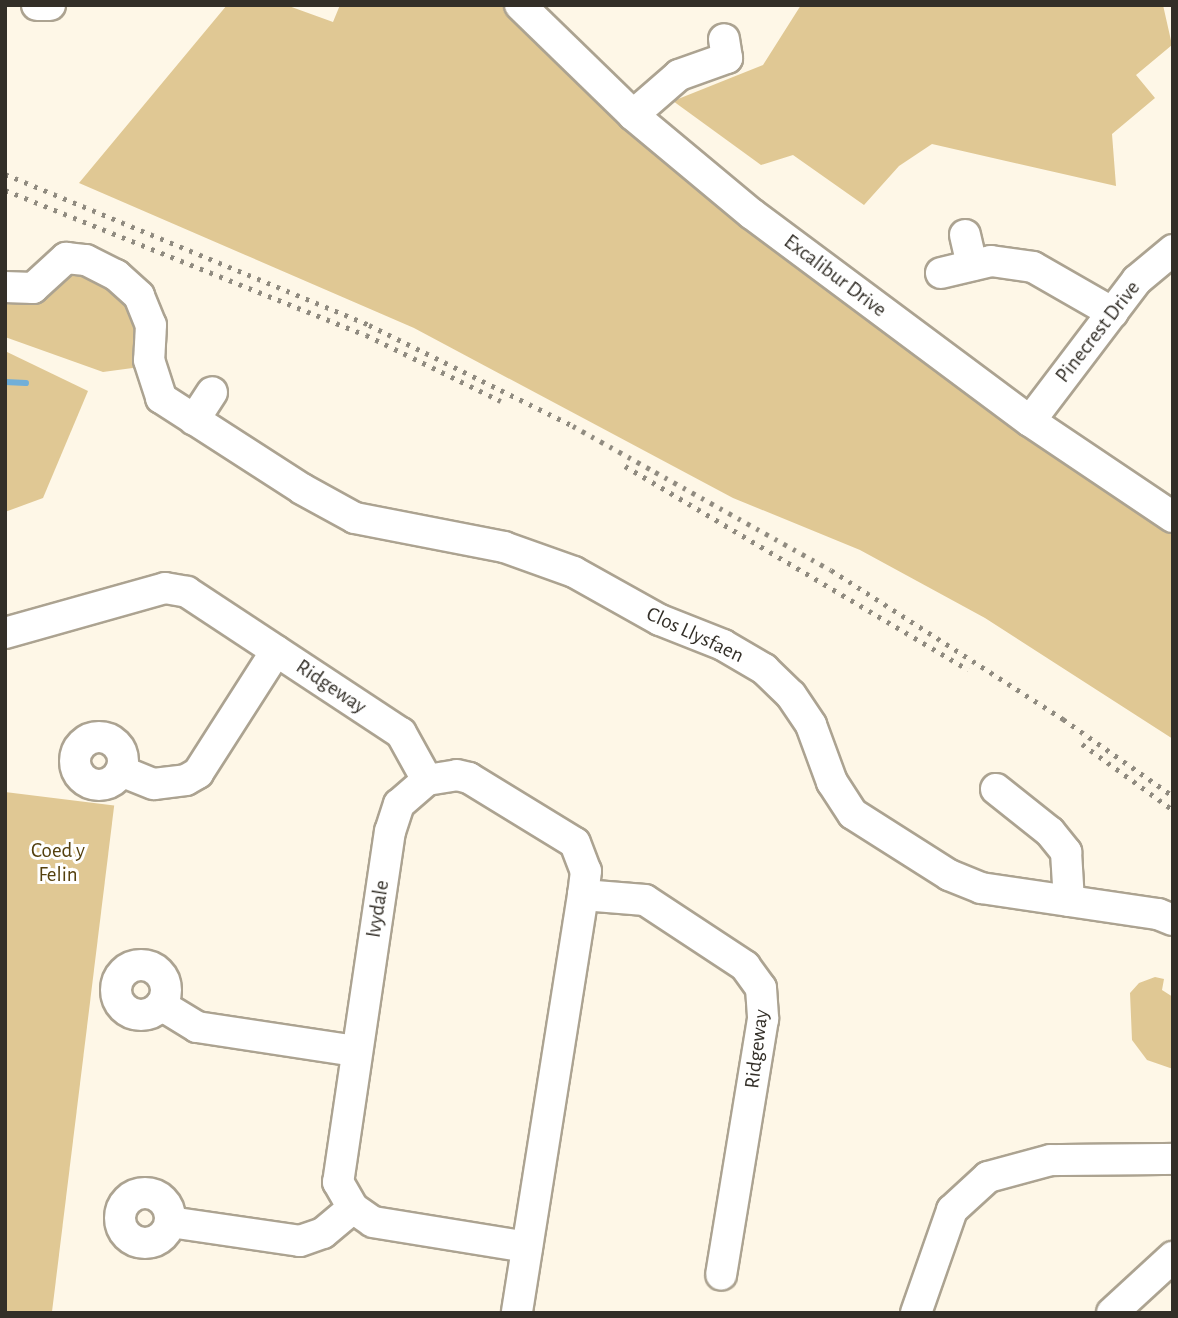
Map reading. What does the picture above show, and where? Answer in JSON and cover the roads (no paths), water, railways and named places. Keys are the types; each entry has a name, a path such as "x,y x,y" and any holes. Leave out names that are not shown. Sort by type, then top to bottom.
{"street":[{"path":"37,5 50,5"},
{"name":"Excalibur Drive","path":"520,5 633,115 752,214 1030,421 1173,517"},
{"path":"633,115 679,75 727,58 724,39"},
{"path":"965,235 972,265"},
{"name":"Pinecrest Drive","path":"1030,421 1088,339 1113,313 1137,280 1173,250"},
{"name":"Clos Llysfaen","path":"5,287 33,288 66,258 86,260 116,275 139,296 151,324 149,360 161,398 355,518 504,547 574,572 660,620 723,645 764,669 791,695 811,725 832,782 853,814 949,875 981,888 1173,920"},
{"path":"942,273 991,261 1033,267 1113,313"},
{"path":"194,420 212,392"},
{"name":"Ridgeway","path":"5,633 176,588 401,733 427,780"},
{"name":"Ridgeway","path":"121,771 154,784 186,780 198,773 276,651"},
{"path":"427,780 457,775 469,778 564,833 582,856 583,895 517,1313"},
{"name":"Ivydale","path":"354,1208 338,1182 337,1169 394,814 409,791 427,780"},
{"path":"996,789 1050,832 1066,852 1069,901"},
{"name":"Ridgeway","path":"583,895 645,900 745,966 761,988 764,1019 721,1275"},
{"path":"161,1005 197,1027 356,1051"},
{"path":"916,1313 952,1209 988,1177 1051,1160 1173,1159"},
{"path":"170,1222 300,1241 323,1233 354,1208 373,1222 390,1227 527,1247"},
{"path":"1112,1313 1173,1257"}],"waterway":[{"path":"5,382 26,383"}],"railway":[{"path":"5,174 369,325 573,426 831,570 1063,719 1173,796"},
{"path":"5,190 366,335 501,401"},
{"path":"625,466 968,670"},
{"path":"1082,744 1173,810"}],"park label":[{"name":"Coed y Felin","path":"58,863"}]}
